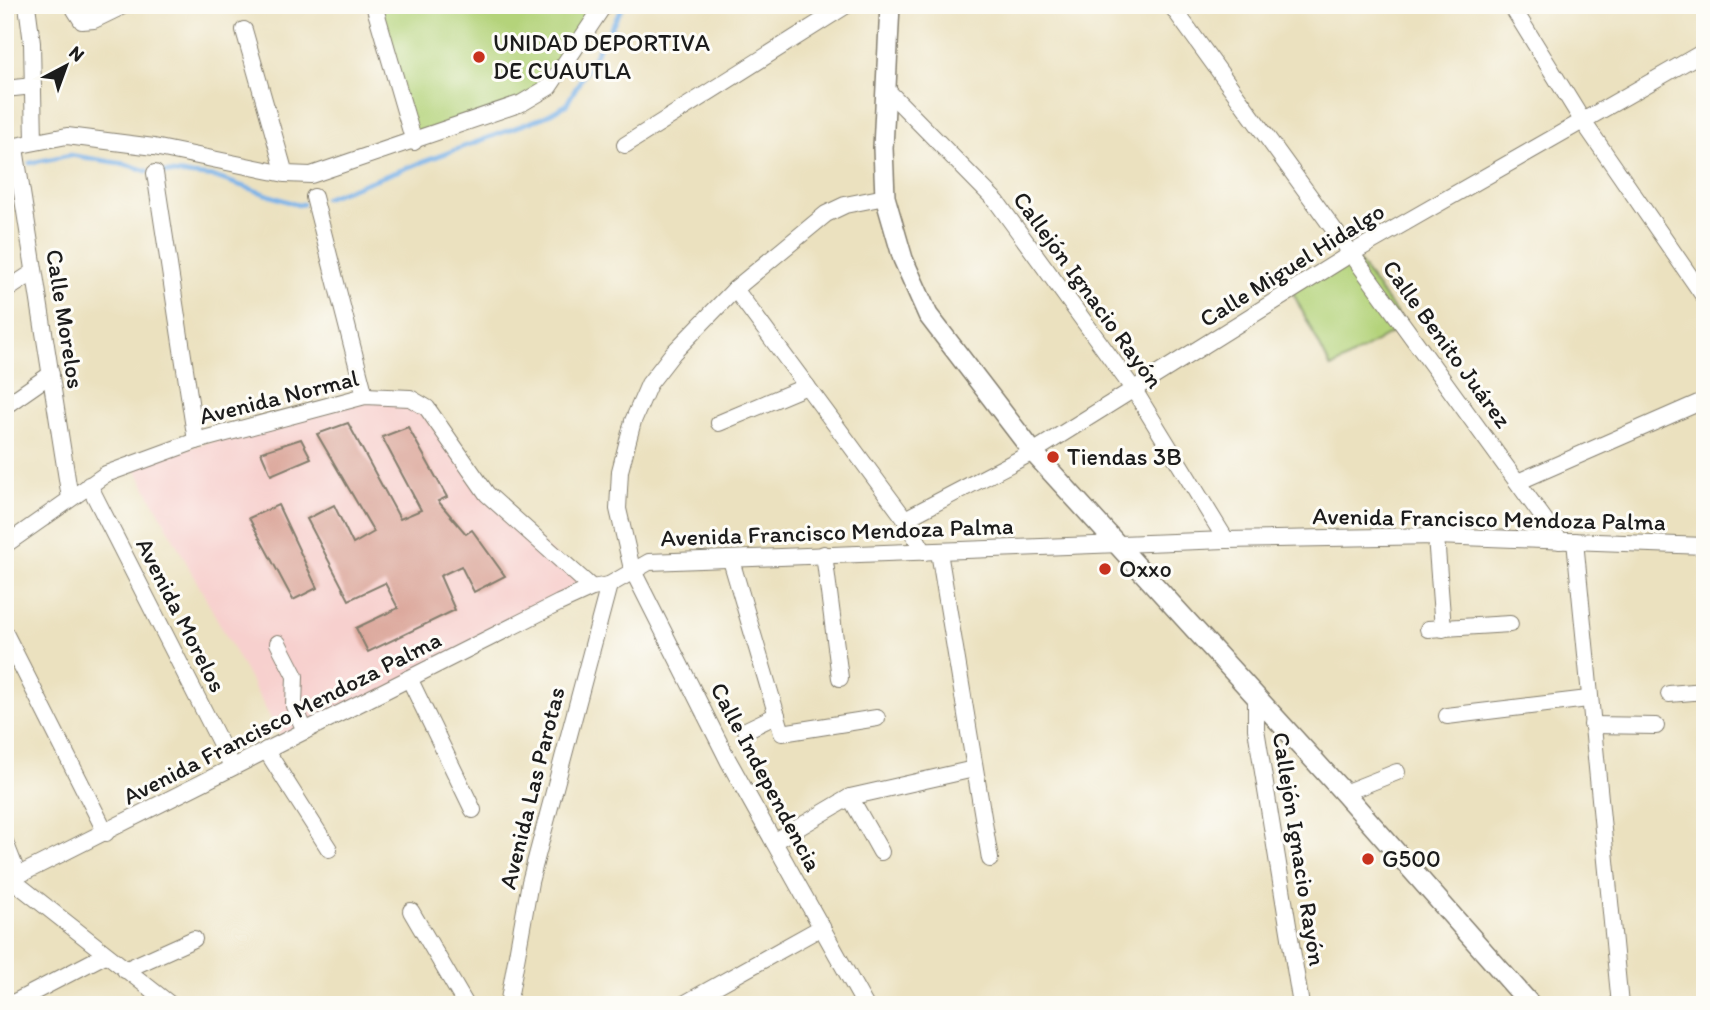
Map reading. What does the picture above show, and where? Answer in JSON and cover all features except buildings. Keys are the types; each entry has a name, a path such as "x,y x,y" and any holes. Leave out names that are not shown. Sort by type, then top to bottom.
{"main road":[{"path":"890,5 885,197 903,259 928,315 1033,452 1256,700 1344,793 1531,1005"}],"street":[{"path":"27,5 32,43 34,142"},
{"path":"72,5 82,21 94,20 125,5"},
{"path":"374,5 414,142"},
{"path":"5,186 15,158 34,142 67,136 155,147 285,174 311,175 522,103 549,87 604,5"},
{"path":"625,145 848,5"},
{"name":"Calle Benito Juárez","path":"1171,5 1520,481 1568,541 1592,725 1620,1005"},
{"path":"1511,5 1581,120 1705,298"},
{"path":"244,30 285,174"},
{"name":"Calle Miguel Hidalgo","path":"905,519 1033,452 1352,253 1705,51"},
{"path":"5,89 33,86"},
{"name":"Callejón Ignacio Rayón","path":"886,89 997,202 1134,390 1226,540"},
{"name":"Calle Morelos","path":"15,158 70,498"},
{"path":"155,173 196,441"},
{"path":"314,197 365,396"},
{"name":"Calle Independencia","path":"865,1005 728,760 632,569 618,509 620,471 633,421 649,384 673,353 735,289 825,214 845,205 885,197"},
{"path":"5,291 34,272"},
{"path":"735,289 932,552 990,859"},
{"path":"5,406 51,374"},
{"path":"719,423 807,386"},
{"name":"Avenida Normal","path":"5,545 106,474 196,441 365,396 410,398 427,408 487,494 592,588"},
{"path":"1520,481 1705,400"},
{"name":"Avenida Morelos","path":"89,485 232,766"},
{"path":"1436,536 1435,629 1510,624"},
{"name":"Avenida Francisco Mendoza Palma","path":"11,879 106,833 232,766 592,588 609,585 632,569 649,562 669,559 731,560 824,554 1226,540 1436,536 1705,546"},
{"path":"824,554 840,678"},
{"path":"731,560 782,733 877,718"},
{"name":"Avenida Las Parotas","path":"508,1005 530,882 609,585"},
{"path":"5,633 106,833"},
{"path":"278,643 295,676 294,706 305,731"},
{"path":"410,678 473,810"},
{"path":"1669,694 1705,691"},
{"path":"1447,716 1588,699"},
{"name":"Callejón Ignacio Rayón","path":"1256,700 1256,729 1301,1005"},
{"path":"746,730 776,715"},
{"path":"1592,725 1656,726"},
{"path":"266,750 329,849"},
{"path":"774,842 850,797 974,769"},
{"path":"1344,793 1397,772"},
{"path":"850,797 881,852"},
{"path":"5,842 11,879 171,1005"},
{"path":"411,911 466,1005"},
{"path":"682,1005 822,927"},
{"path":"125,970 194,939"},
{"path":"9,1005 105,955"}],"shaded area":[{"path":"365,396 410,398 487,494 592,588 283,741 133,464"}],"green space":[{"name":"UNIDAD DEPORTIVA DE CUAUTLA","path":"374,5 604,5 549,87 414,142"},
{"path":"1352,253 1405,325 1331,368 1292,291"}],"waterway":[{"path":"325,198 544,117 566,105 624,5"},
{"path":"30,163 70,155 125,164 147,171"},
{"path":"162,172 215,177 298,205 303,204"}],"place":[{"name":"UNIDAD DEPORTIVA DE CUAUTLA","path":"479,57"},
{"name":"Tiendas 3B","path":"1053,457"},
{"name":"Oxxo","path":"1105,569"},
{"name":"G500","path":"1368,859"}]}
